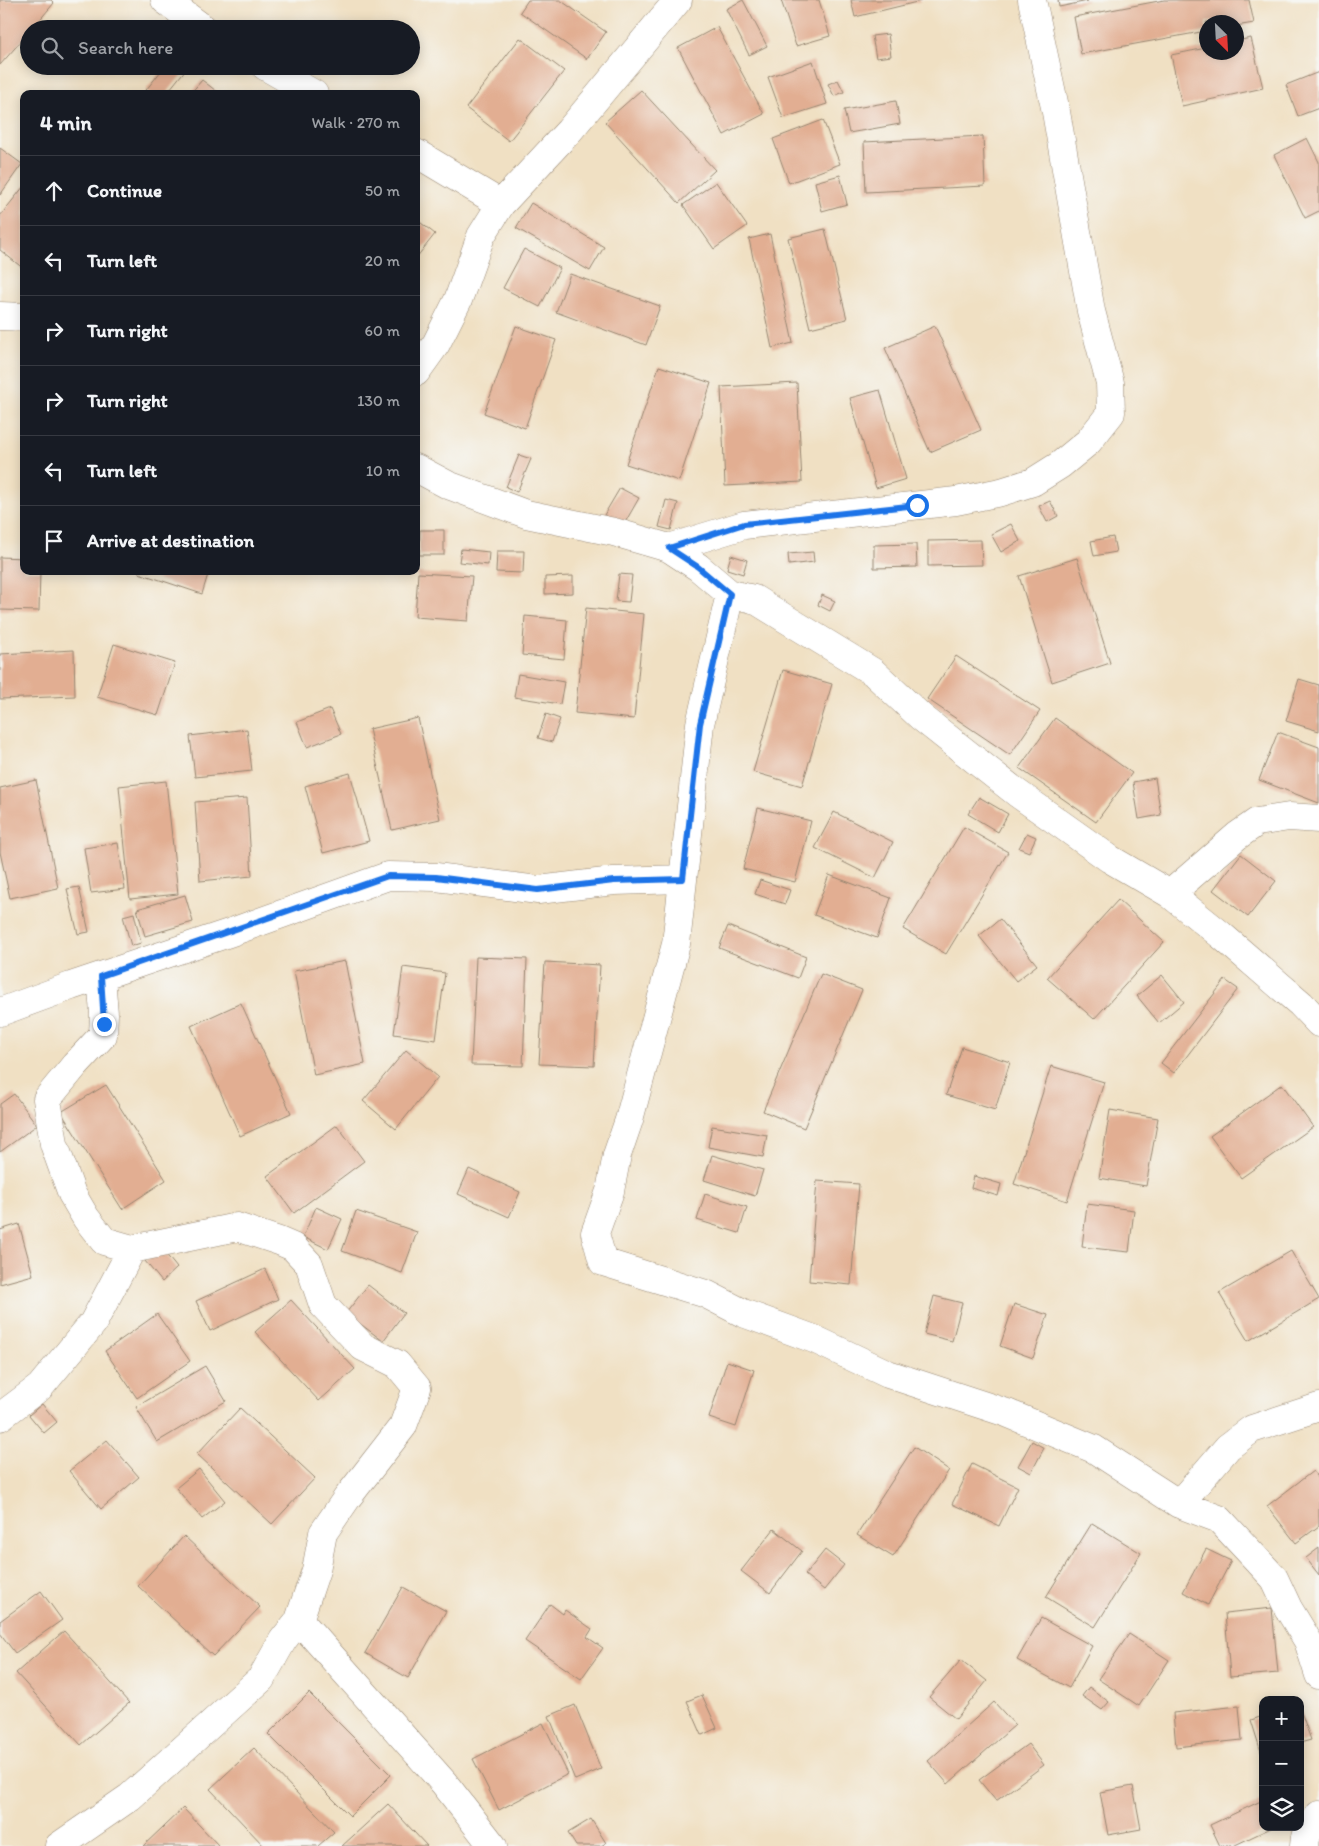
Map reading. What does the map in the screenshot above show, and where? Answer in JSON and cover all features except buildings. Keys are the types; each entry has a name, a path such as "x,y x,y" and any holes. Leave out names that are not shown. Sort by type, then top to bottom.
{"street":[{"path":"164,0 192,20"},
{"path":"420,366 436,344 458,300 481,236 502,204 569,131 678,0"},
{"path":"669,548 744,524 956,501 1001,492 1034,482 1060,465 1088,442 1111,413 1110,383 1091,311 1056,112 1032,0"},
{"path":"280,75 307,90"},
{"path":"420,155 502,204"},
{"path":"0,316 20,317"},
{"path":"420,470 448,485 526,514 614,532 669,548 698,567 730,594 754,599 873,672 922,718 1017,793 1110,859 1170,894 1221,935 1319,1023"},
{"path":"730,594 700,724 676,944 629,1120 617,1155 610,1191 595,1233 603,1262 706,1294 742,1313 814,1339 888,1374 1007,1413 1094,1449 1179,1504 1219,1519 1274,1578 1288,1608 1308,1641 1319,1675"},
{"path":"1170,894 1236,836 1257,822 1289,816 1319,819"},
{"path":"0,1012 388,876 436,877 538,890 614,881 683,879"},
{"path":"59,1846 130,1797 261,1679 283,1640 299,1620 316,1570 323,1533 347,1498 403,1426 417,1388 396,1364 363,1347 323,1305 309,1264 293,1247 237,1227 132,1249 104,1241 81,1210 72,1194 54,1144 47,1099 103,1035 104,1014 101,976"},
{"path":"0,1417 40,1387 93,1323 132,1249"},
{"path":"1179,1504 1228,1447 1252,1429 1319,1407"},
{"path":"299,1620 444,1783 493,1846"},
{"path":"1304,1846 1305,1837 1319,1815"}],"route":[{"path":"104,1024 101,976 229,933 388,876 436,877 538,890 614,881 683,879 700,724 730,594 698,567 669,548 744,524 917,505"}]}
